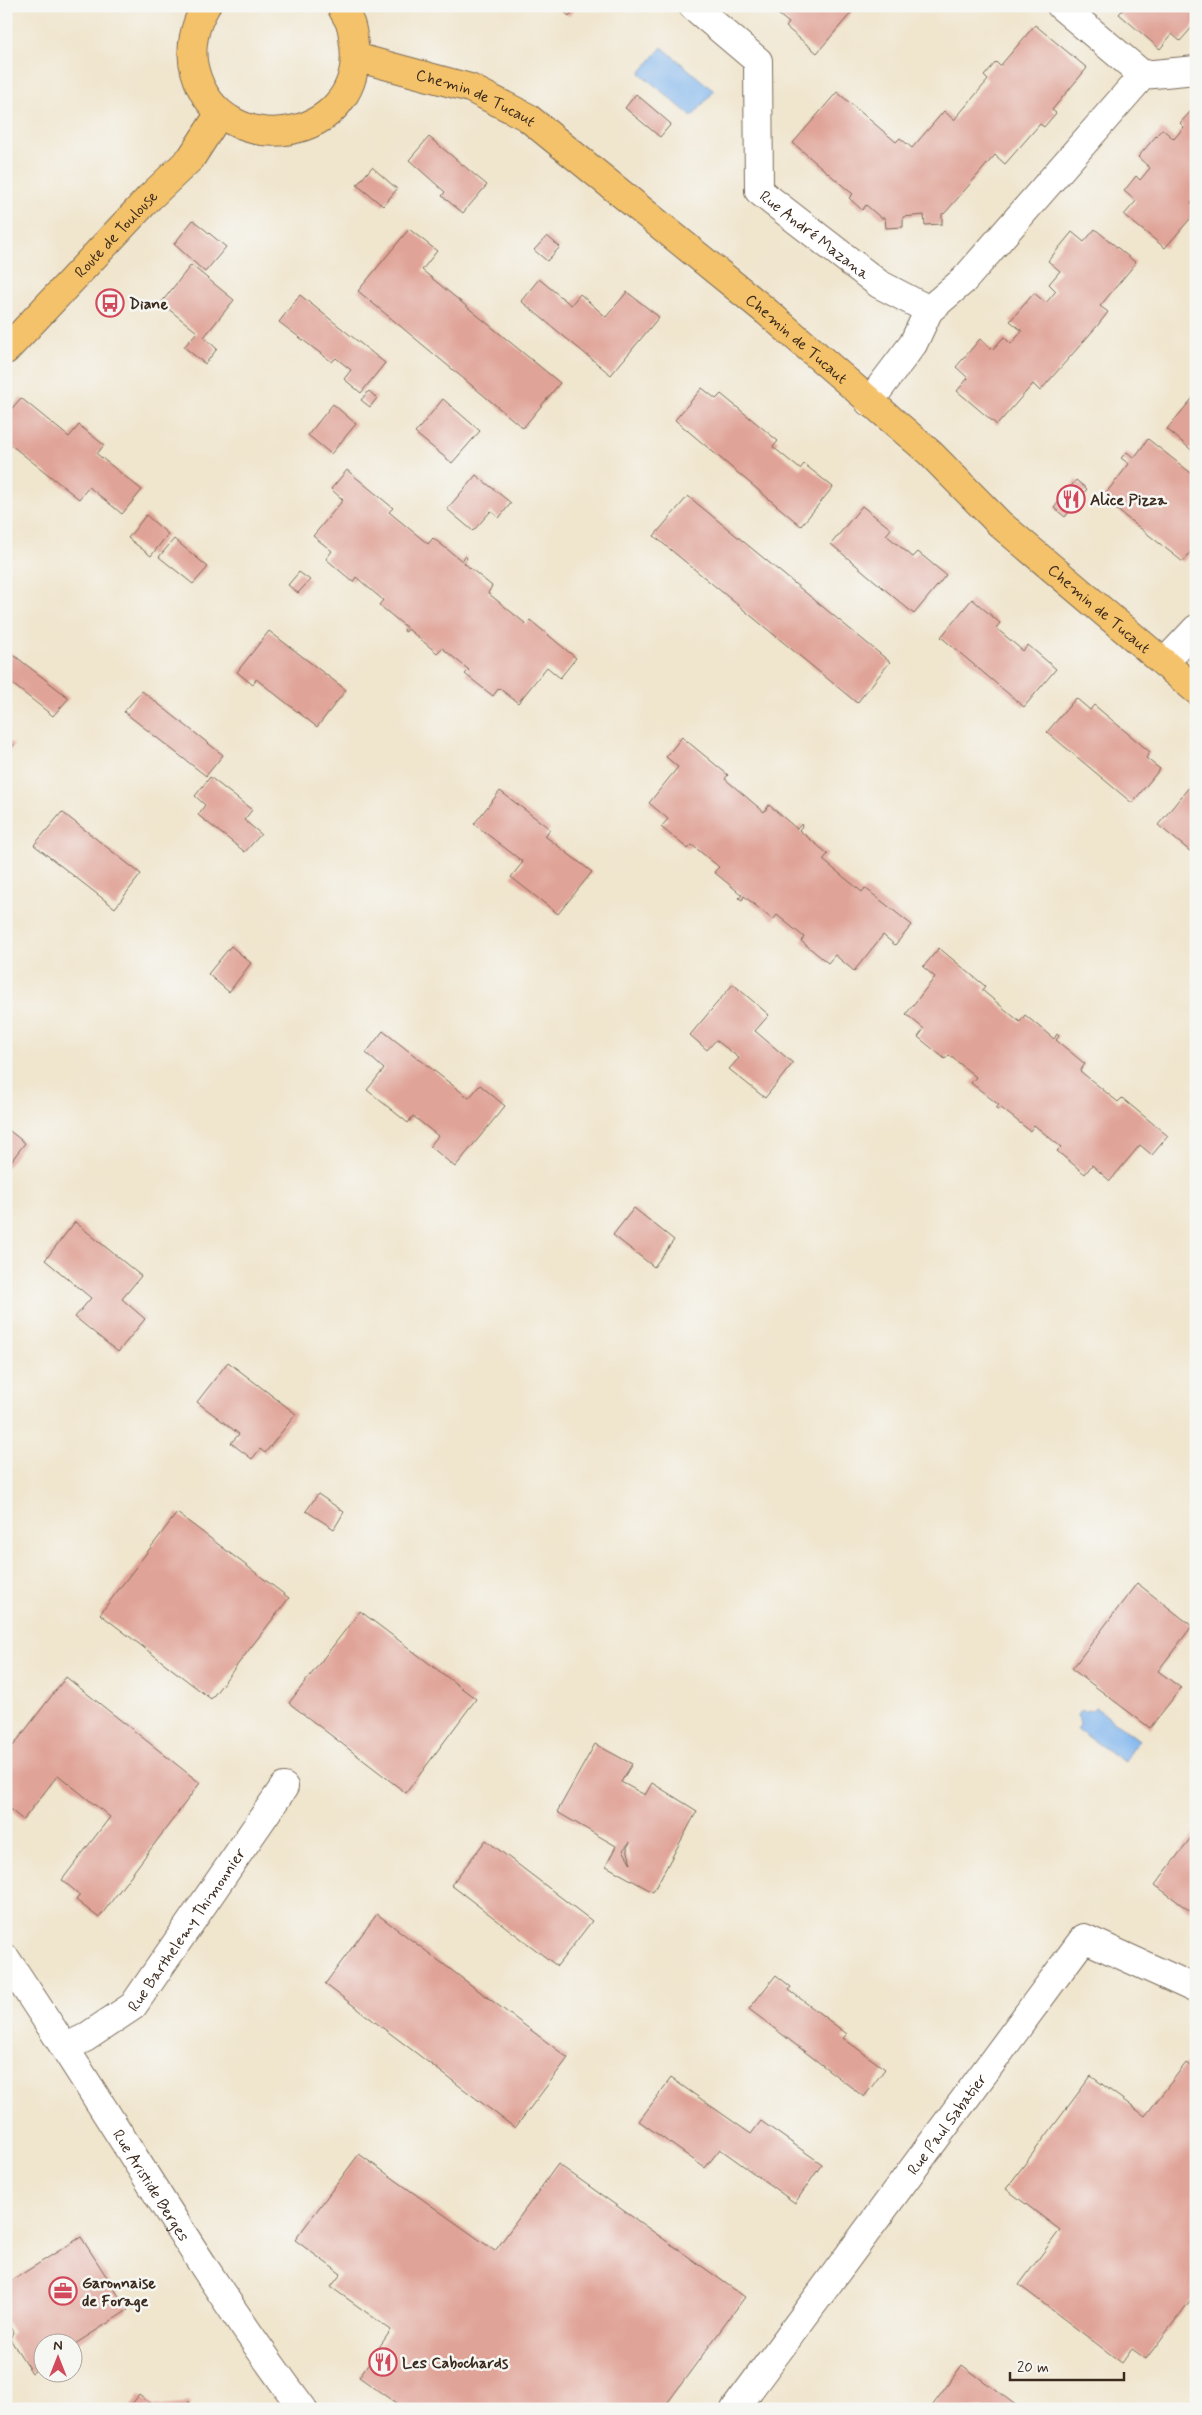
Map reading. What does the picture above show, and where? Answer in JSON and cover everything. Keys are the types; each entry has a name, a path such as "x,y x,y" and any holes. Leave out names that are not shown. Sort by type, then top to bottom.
{"main road":[{"path":"206,6 196,26 192,44 193,63 198,82 207,99 220,113 235,124 252,130 288,132 305,127 321,118 335,106 349,83 355,57 352,27 340,6"},
{"name":"Chemin de Tucaut","path":"355,57 470,88 527,117 768,312 869,402 930,453 1000,524 1196,690"},
{"name":"Route de Toulouse","path":"6,350 116,232 191,158 220,113"}],"street":[{"name":"Rue André Mazana","path":"692,6 758,62 759,191 879,284 929,310"},
{"path":"1061,6 1143,75"},
{"path":"869,402 913,344 929,310 964,280 1143,75 1196,70"},
{"path":"1164,663 1196,629"},
{"name":"Rue Barthelemy Thimonnier","path":"66,2047 85,2038 132,2006 284,1786"},
{"name":"Rue Paul Sabatier","path":"735,2409 1084,1938 1196,1990"},
{"name":"Rue Aristide Berges","path":"6,1959 66,2047 255,2345 303,2409"}],"water":[{"path":"662,47 714,91 692,117 640,73"},
{"path":"1095,1707 1139,1740 1124,1762 1077,1729 1080,1725 1078,1715 1081,1711 1092,1710"}],"building":[{"path":"557,6 577,6 569,16"},
{"path":"768,6 857,6 817,53 786,27 789,23"},
{"path":"1126,6 1196,6 1196,23 1180,41 1172,34 1160,49 1119,14"},
{"path":"1035,25 1087,68 1052,110 1056,113 1044,127 1040,124 1005,164 995,155 945,213 942,214 942,224 925,225 924,215 903,217 903,227 886,228 885,218 881,218 866,205 862,210 849,198 853,194 793,143 837,92 896,142 900,138 912,148 944,111 954,120 988,80 984,76 996,62 1000,66"},
{"path":"636,94 671,124 660,137 625,108"},
{"path":"1192,110 1196,113 1196,197 1191,203 1196,207 1196,212 1165,248 1124,215 1136,201 1124,191 1136,176 1140,180 1150,168 1138,157 1162,129 1174,139 1184,127 1180,123"},
{"path":"429,137 487,185 463,213 442,196 445,192 409,160"},
{"path":"372,167 397,189 383,206 357,185"},
{"path":"193,220 226,247 205,272 174,244"},
{"path":"409,229 437,251 422,270 560,383 523,428 358,291"},
{"path":"1095,229 1136,263 1100,306 1108,312 1098,325 1040,391 1033,384 997,425 957,391 968,378 956,367 980,339 992,350 1004,337 1011,344 1022,331 1010,321 1034,293 1046,303 1056,291 1049,284 1060,271 1048,261 1072,232 1084,242"},
{"path":"547,236 560,247 547,261 534,250"},
{"path":"191,265 234,300 204,337 217,349 205,364 184,347 197,332 161,303"},
{"path":"539,279 571,305 580,294 606,317 627,292 659,317 611,375 521,301"},
{"path":"300,295 385,363 361,393 344,379 351,370 336,358 332,362 279,322"},
{"path":"702,388 716,399 721,394 778,441 773,447 800,469 804,464 833,487 801,526 675,420"},
{"path":"369,391 377,398 370,407 361,400"},
{"path":"1196,394 1196,454 1167,429"},
{"path":"21,398 69,437 79,425 104,445 97,454 142,490 122,514 89,487 79,499 6,441 6,415"},
{"path":"443,399 480,431 452,463 415,433"},
{"path":"333,404 356,424 331,454 308,435"},
{"path":"1148,439 1196,477 1196,545 1183,562 1102,498 1129,464 1121,458 1127,452 1134,458"},
{"path":"347,470 393,508 389,512 428,544 433,538 462,561 465,556 467,558 464,563 492,586 488,593 526,624 530,620 576,658 560,678 547,667 518,703 499,688 493,696 465,674 469,670 442,648 437,653 408,629 406,632 404,631 406,627 379,605 383,600 356,577 353,582 326,559 332,551 313,536 343,500 331,489"},
{"path":"476,475 511,503 499,518 491,511 473,531 447,509"},
{"name":"Alice Pizza","path":"1076,480 1087,489 1065,517 1054,508"},
{"path":"688,496 890,662 857,703 654,536"},
{"path":"862,506 891,529 886,535 913,557 918,552 946,575 914,614 831,544"},
{"path":"146,515 168,534 151,556 128,538"},
{"path":"174,539 208,567 193,584 159,557"},
{"path":"299,572 310,580 298,593 288,585"},
{"path":"972,599 1000,623 996,628 1023,651 1028,645 1056,669 1024,707 941,637"},
{"path":"269,631 346,690 317,727 256,679 253,685 237,672"},
{"path":"6,649 69,698 53,716 6,679"},
{"path":"142,691 223,755 206,776 124,712"},
{"path":"1076,698 1090,710 1094,705 1150,752 1146,758 1160,769 1132,803 1047,732"},
{"path":"682,737 728,775 725,779 764,812 769,805 797,829 801,824 802,826 799,830 828,854 823,860 862,892 865,888 912,925 895,945 883,935 854,971 835,955 828,963 801,941 804,937 777,915 773,920 744,896 742,900 739,898 742,895 714,872 719,867 692,845 688,849 661,827 668,819 649,803 678,767 666,757"},
{"path":"6,739 14,745 6,755"},
{"path":"210,777 252,810 244,820 261,834 245,852 198,815 205,805 195,796"},
{"path":"1190,786 1196,791 1196,856 1158,825"},
{"path":"500,791 550,829 545,836 592,872 558,914 511,877 523,862 474,824"},
{"path":"62,812 141,874 115,908 34,845"},
{"path":"231,946 251,963 229,992 208,974"},
{"path":"939,948 985,986 982,990 1020,1022 1025,1015 1054,1039 1057,1034 1059,1036 1056,1040 1085,1064 1080,1071 1118,1102 1122,1098 1168,1136 1152,1155 1140,1145 1110,1181 1092,1165 1085,1174 1057,1151 1061,1147 1034,1125 1030,1131 1000,1107 998,1110 996,1108 999,1105 971,1083 976,1077 949,1055 945,1059 918,1037 924,1029 906,1014 935,977 923,967"},
{"path":"733,984 769,1015 755,1031 793,1063 765,1098 729,1069 739,1058 716,1040 707,1050 690,1035"},
{"path":"383,1031 469,1098 480,1085 505,1106 455,1167 430,1146 438,1136 413,1116 408,1123 367,1090 384,1069 366,1053"},
{"path":"6,1128 25,1143 6,1168"},
{"path":"634,1208 674,1240 654,1267 613,1235"},
{"path":"75,1222 141,1276 122,1299 145,1319 118,1352 75,1317 91,1298 45,1260"},
{"path":"228,1362 296,1414 265,1453 260,1449 252,1459 231,1443 239,1434 197,1402"},
{"path":"318,1494 344,1512 334,1529 306,1511"},
{"path":"177,1513 289,1598 211,1699 100,1614"},
{"path":"1137,1583 1192,1626 1158,1671 1181,1688 1150,1728 1072,1669"},
{"path":"360,1611 476,1699 406,1793 289,1703"},
{"path":"66,1677 200,1783 99,1918 76,1900 80,1895 62,1880 110,1817 58,1775 23,1820 6,1806 10,1799 6,1796 6,1741 13,1746"},
{"path":"595,1744 632,1764 621,1782 645,1795 652,1783 697,1811 653,1892 606,1866 616,1846 557,1812","holes":["630,1842 627,1848 631,1864 623,1850"]},
{"path":"1196,1831 1196,1904 1190,1911 1155,1885"},
{"path":"486,1840 592,1921 557,1966 451,1885"},
{"path":"377,1914 568,2058 515,2128 325,1984"},
{"path":"776,1975 791,1987 789,1990 847,2034 843,2038 885,2069 864,2097 749,2009"},
{"path":"1186,2063 1196,2070 1196,2293 1146,2359 1132,2349 1122,2363 1019,2285 1060,2230 1006,2189 1091,2076 1145,2116"},
{"path":"671,2078 751,2134 761,2121 822,2164 795,2203 720,2149 705,2168 639,2121"},
{"path":"359,2154 495,2251 558,2164 745,2297 663,2409 404,2409 359,2377 391,2330 331,2287 341,2274 295,2240"},
{"path":"81,2237 128,2310 82,2340 82,2332 32,2332 32,2373 10,2339 13,2332 6,2321 6,2284"},
{"path":"962,2365 1021,2409 930,2409"},
{"path":"139,2395 154,2406 190,2402 190,2409 128,2409"}],"place":[{"name":"Diane","path":"110,303"},
{"name":"Alice Pizza","path":"1071,499"},
{"name":"Garonnaise de Forage","path":"63,2291"},
{"name":"Les Cabochards","path":"383,2362"}]}
